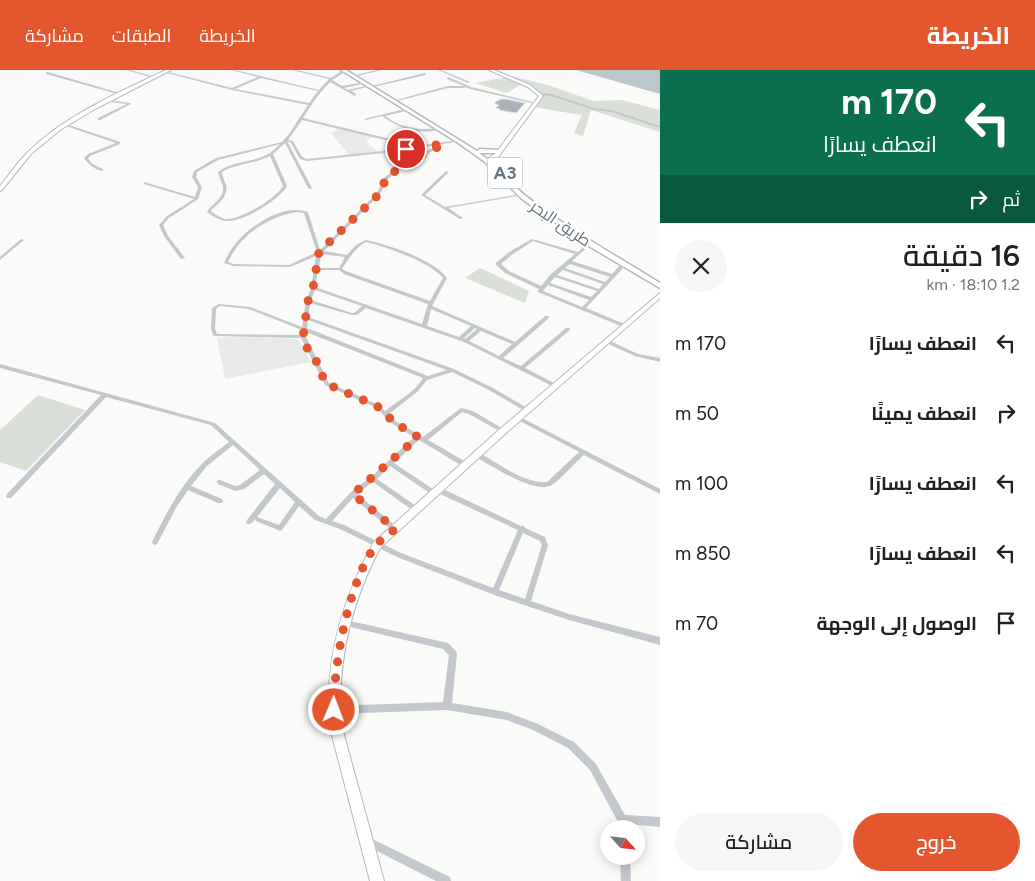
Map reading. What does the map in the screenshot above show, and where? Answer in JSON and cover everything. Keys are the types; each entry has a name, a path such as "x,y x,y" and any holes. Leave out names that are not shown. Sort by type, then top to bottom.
{"highway":[{"name":"طريق البحر","path":"345,70 486,157 521,195 590,243 660,286"},
{"name":"طريق البحر","path":"370,85 486,157 536,202 660,280"},
{"path":"486,157 498,151"}],"main road":[{"path":"486,157 498,151 540,98 540,94 529,86 491,70"},
{"path":"0,189 30,151 110,100 166,71"},
{"path":"377,881 335,724 334,710 335,670 357,584 377,545 503,431 660,295"}],"street":[{"path":"127,70 154,77"},
{"path":"232,70 319,91"},
{"path":"293,70 330,80 355,95"},
{"path":"305,70 309,73"},
{"path":"271,154 285,186 280,194 260,207 230,220 209,212 225,191 219,176 220,172 232,165 271,154 285,141 302,118 308,104 319,91 330,80 345,70"},
{"path":"355,76 381,70"},
{"path":"439,70 469,82"},
{"path":"166,71 232,89 308,104"},
{"path":"46,73 122,94"},
{"path":"348,91 425,74"},
{"path":"232,89 260,77"},
{"path":"448,78 470,88"},
{"path":"342,87 370,85"},
{"path":"397,100 450,87 470,88 536,103"},
{"path":"540,94 552,95 592,109 611,112 660,127"},
{"path":"100,119 130,104 110,100"},
{"path":"366,119 409,109"},
{"path":"382,115 402,126 420,131 439,128"},
{"path":"302,118 419,147"},
{"path":"68,125 119,143 86,158 90,164 102,170"},
{"path":"285,141 310,188"},
{"path":"183,258 166,236 161,225 168,217 196,198 200,187 194,174 217,159 285,141 292,142 300,156 306,160 459,141"},
{"path":"444,144 402,165 392,173 384,181 379,194 320,253 290,266 233,265 226,262 232,248 251,229 288,211 298,209 306,212 320,253 313,288 308,301 303,337 325,382 332,388 377,406 395,423 466,465"},
{"path":"447,172 423,195 461,218"},
{"path":"145,183 196,198"},
{"path":"444,208 521,195"},
{"path":"0,259 22,240"},
{"path":"541,288 507,272 498,264 511,253 534,240 578,253"},
{"path":"340,269 347,256 360,243 369,241 442,272 445,278 431,305 424,326"},
{"path":"541,288 590,243"},
{"path":"320,253 347,256"},
{"path":"569,262 613,276"},
{"path":"584,308 624,264"},
{"path":"562,268 606,284"},
{"path":"317,269 340,269 346,273 431,305 516,344"},
{"path":"554,275 600,291"},
{"path":"546,283 592,299"},
{"path":"560,299 575,283"},
{"path":"313,288 466,341 556,386"},
{"path":"541,288 540,292 625,326"},
{"path":"308,301 352,314 365,306"},
{"path":"303,337 215,335 213,329 214,308 219,306 246,307 424,375 426,379"},
{"path":"306,318 452,370 491,389 527,410"},
{"path":"501,357 547,318"},
{"path":"460,339 477,327"},
{"path":"466,341 477,327"},
{"path":"522,368 568,329"},
{"path":"608,342 637,355 660,360"},
{"path":"0,366 213,424 317,518 328,521 377,545 496,592 569,617 660,641"},
{"path":"386,413 426,379 452,370"},
{"path":"9,496 105,395"},
{"path":"328,521 353,494 390,463 461,410 471,412 503,431"},
{"path":"518,418 660,492"},
{"path":"155,542 197,473 233,442"},
{"path":"478,455 517,476 541,486 549,484 584,452"},
{"path":"390,463 437,492 522,528 543,539 545,545 527,603"},
{"path":"220,482 235,489 242,487 264,470"},
{"path":"373,479 417,510"},
{"path":"249,522 279,484"},
{"path":"187,487 220,501"},
{"path":"353,494 395,529"},
{"path":"258,519 280,528 298,502"},
{"path":"496,592 522,528"},
{"path":"346,623 445,646 450,649 453,654 447,706"},
{"path":"334,710 447,706 507,716 535,727 571,746 593,767 620,820"},
{"path":"645,823 660,822"},
{"path":"365,840 446,881"},
{"path":"625,865 626,881"}],"shaded area":[{"path":"576,70 660,70 660,94"},
{"path":"511,76 551,86 593,101 622,100 660,110 660,132 591,110 583,136 574,133 582,115 533,107 540,98 540,94 520,85 507,93 475,83"},
{"path":"340,128 373,136 366,141 378,152 349,155 331,133"},
{"path":"480,268 529,291 525,303 465,278"},
{"path":"217,338 298,339 311,362 225,379"},
{"path":"38,395 85,410 26,471 0,462 0,430"}],"building":[{"path":"501,99 525,103 516,113 496,108 499,105 494,103"}],"route":[{"path":"334,710 335,670 357,584 377,545 395,529 353,494 373,479 418,437 395,423 377,406 332,388 327,384 303,337 308,301 313,288 319,252 379,194 384,181 398,168 444,144 406,149"}]}
